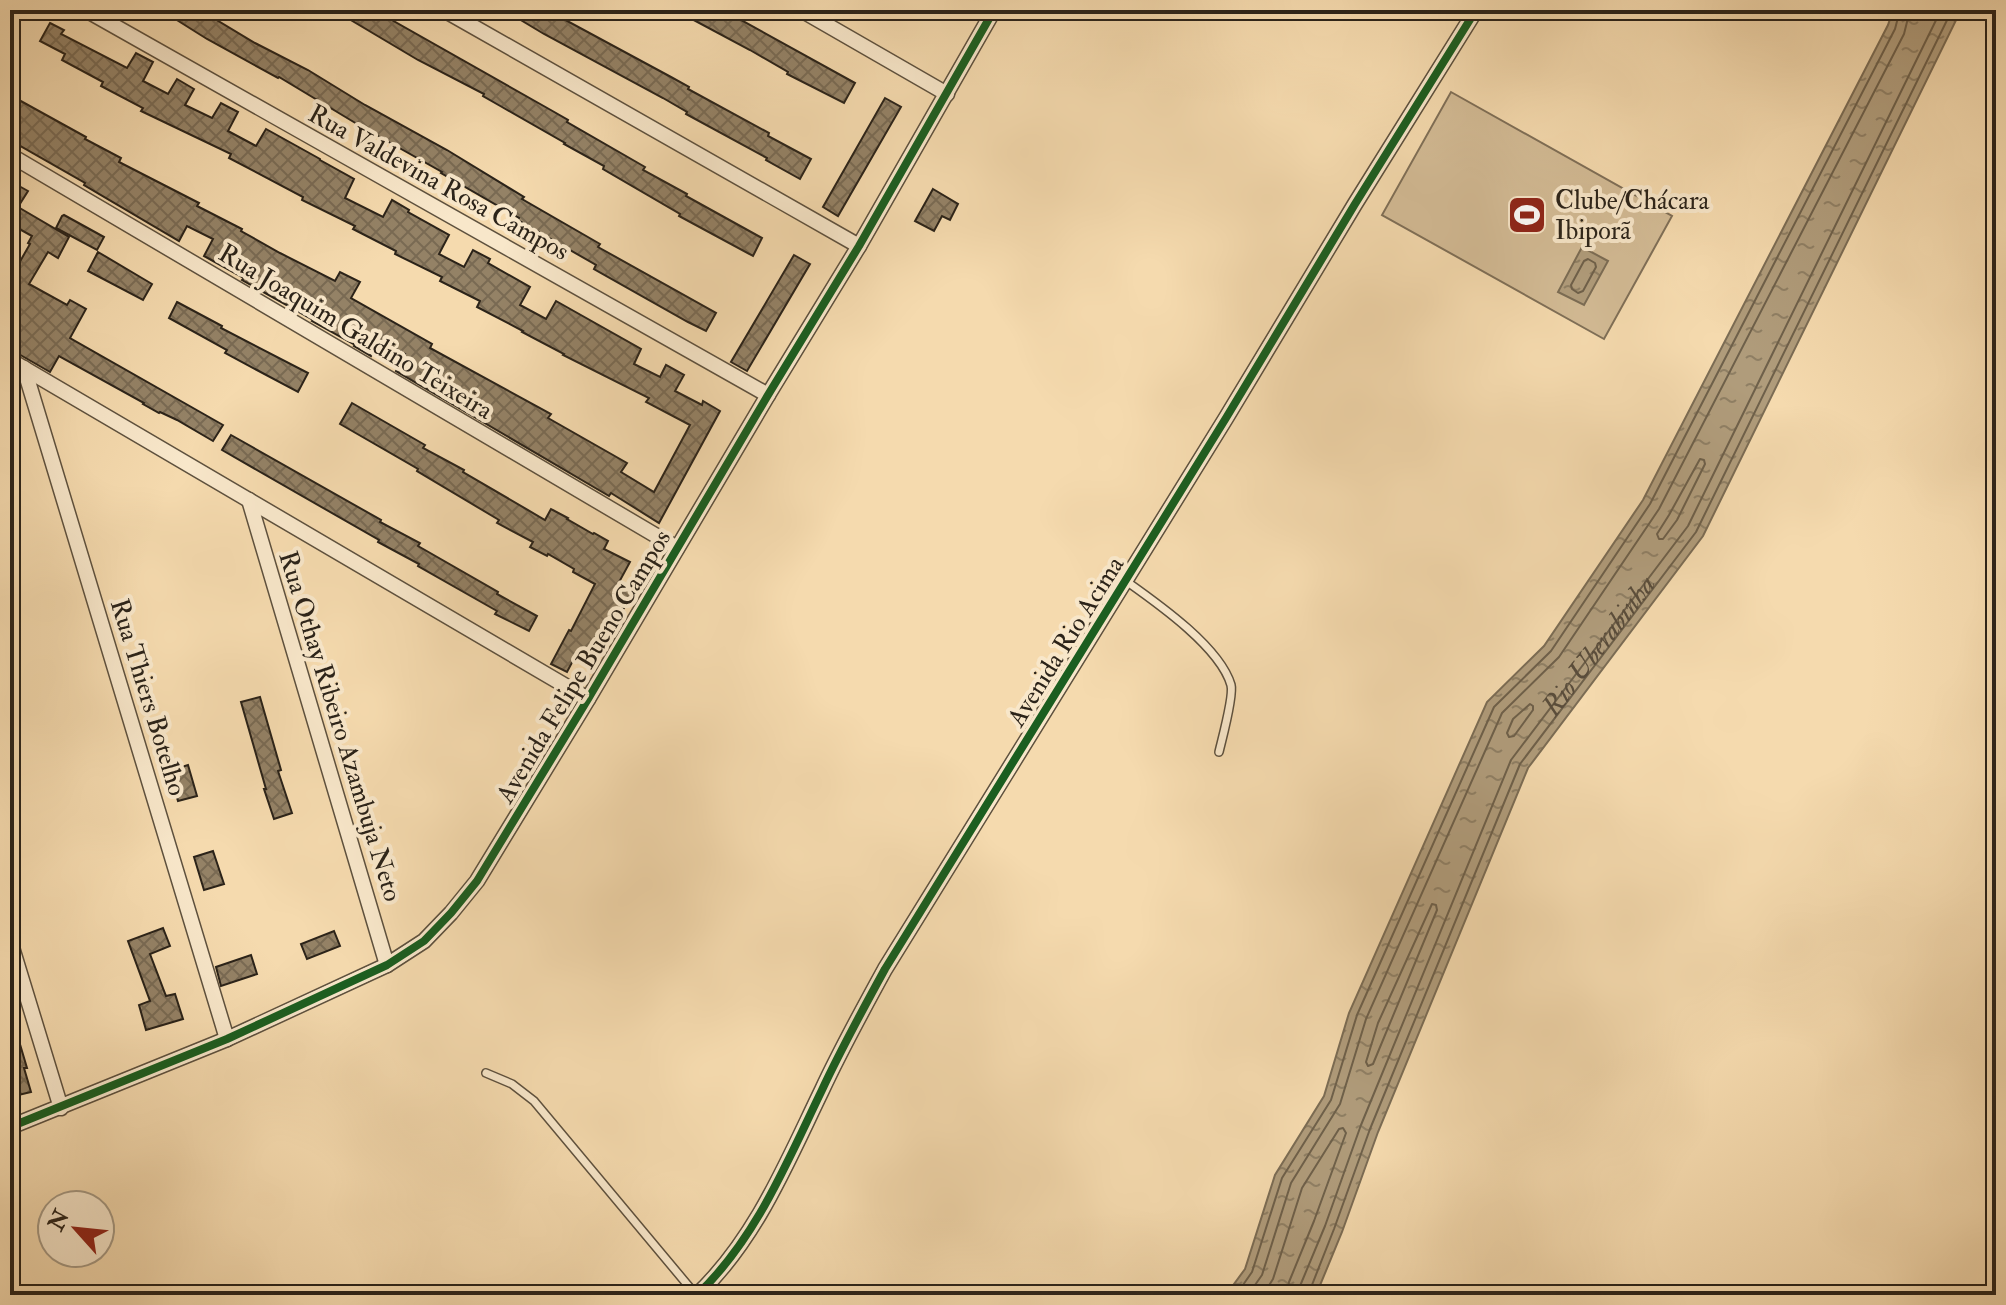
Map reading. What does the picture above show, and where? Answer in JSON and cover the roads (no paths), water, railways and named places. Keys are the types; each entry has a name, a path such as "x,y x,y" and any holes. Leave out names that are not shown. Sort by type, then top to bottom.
{"street":[{"path":"10,18 14,10"},
{"name":"Rua Valdevina Rosa Campos","path":"86,10 768,395"},
{"path":"444,10 859,246"},
{"path":"801,10 947,94"},
{"name":"Avenida Felipe Bueno Campos","path":"10,1127 227,1039 387,965 424,941 451,913 477,881 588,699 859,246 994,10"},
{"name":"Avenida Rio Acima","path":"697,1295 742,1244 766,1204 844,1042 885,969 1476,10"},
{"name":"Rua Joaquim Galdino Teixeira","path":"10,155 677,548"},
{"path":"10,360 588,699"},
{"name":"Rua Thiers Botelho","path":"24,368 227,1039"},
{"name":"Rua Othay Ribeiro Azambuja Neto","path":"249,500 387,965"},
{"path":"10,941 61,1108"}],"lane":[{"path":"1126,581 1203,643 1222,665 1232,688 1219,752"},
{"path":"486,1073 512,1084 534,1101 697,1295"}],"water":[{"name":"Rio Uberabinha","path":"1893,10 1961,10 1703,536 1528,768 1378,1132 1316,1295 1226,1295 1245,1269 1275,1175 1324,1096 1349,1013 1487,702 1544,646 1643,500"},
{"path":"1582,247 1608,261 1584,305 1558,292"}],"place":[{"name":"Clube/Chácara Ibiporã","path":"1527,215"}]}
